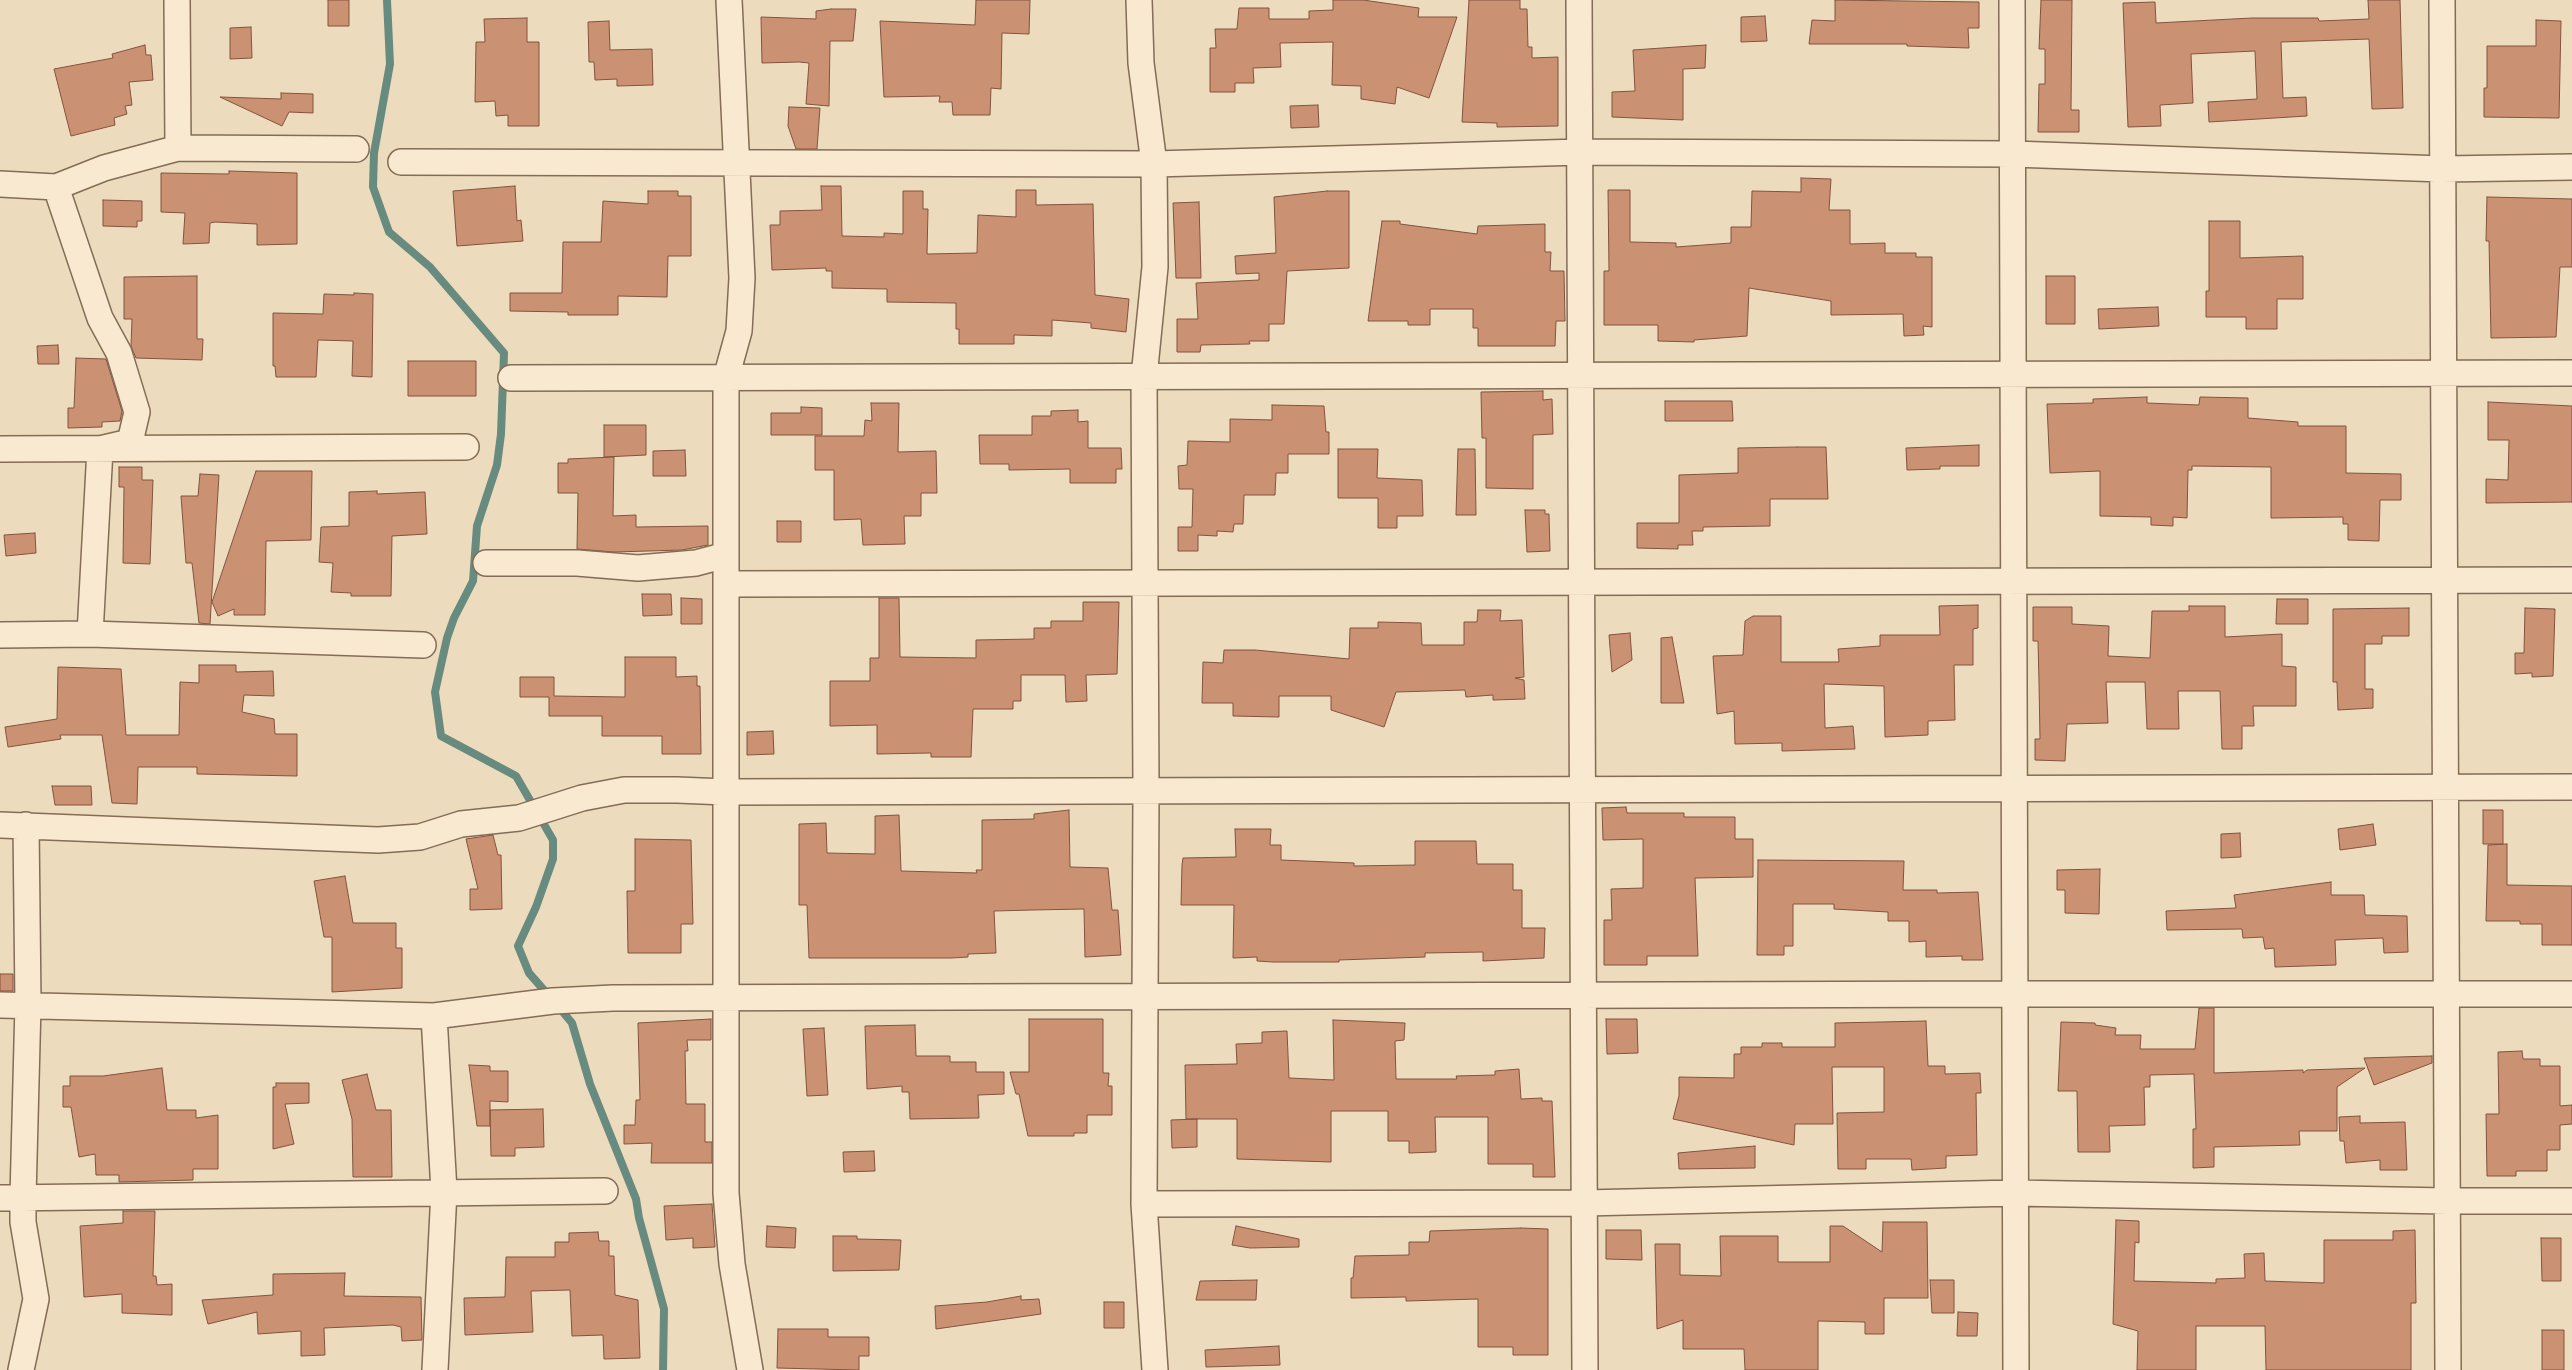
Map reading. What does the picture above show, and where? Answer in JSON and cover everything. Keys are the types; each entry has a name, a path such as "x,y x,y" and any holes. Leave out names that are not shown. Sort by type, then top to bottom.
{"street":[{"path":"177,0 178,148"},
{"path":"729,0 741,287 739,331 726,378 726,1193 732,1264 750,1370"},
{"path":"1139,0 1142,62 1154,164 1155,267 1144,377 1146,791 1144,1204 1156,1370"},
{"path":"1579,0 1585,1370"},
{"path":"2012,0 2016,1370"},
{"path":"2442,0 2448,1370"},
{"path":"0,184 56,187 104,168 178,148 356,149"},
{"path":"401,162 1154,164 1581,152 2012,154 2443,169 2572,167"},
{"path":"56,187 100,318 119,353 137,412 130,442 100,449"},
{"path":"511,378 2572,373"},
{"path":"0,449 466,447"},
{"path":"90,634 100,449"},
{"path":"486,563 577,564 638,568 696,564 726,555"},
{"path":"726,584 2572,580"},
{"path":"0,635 90,634 423,645"},
{"path":"0,825 378,840 420,837 461,824 519,818 582,798 624,790 726,792 2014,787 2572,787"},
{"path":"21,1370 36,1299 24,1222 11,1197 28,1004 26,825"},
{"path":"0,1005 28,1004 434,1016 553,1000 2015,994 2572,994"},
{"path":"434,1016 444,1191 435,1370"},
{"path":"11,1197 444,1191 605,1191"},
{"path":"1144,1204 1584,1203 2016,1193 2447,1201 2572,1201"}],"building":[{"path":"328,0 349,0 349,26 328,26"},
{"path":"976,0 1030,0 1029,34 1002,33 1001,89 991,88 990,115 953,115 952,102 939,102 940,96 884,97 880,21 975,25"},
{"path":"1333,0 1363,0 1419,8 1418,17 1457,17 1429,98 1397,87 1395,104 1361,99 1361,86 1332,85 1333,42 1280,43 1281,67 1253,68 1254,83 1235,83 1235,92 1210,92 1210,48 1216,48 1215,29 1237,29 1239,8 1269,8 1269,19 1309,19 1309,11 1333,10"},
{"path":"1469,0 1520,0 1520,9 1527,9 1528,47 1532,47 1532,58 1558,57 1558,126 1497,127 1497,123 1462,122"},
{"path":"1835,0 1979,2 1979,28 1968,28 1969,48 1907,46 1907,44 1809,44 1812,20 1835,21"},
{"path":"2041,0 2072,0 2071,110 2079,110 2079,132 2038,132 2039,84 2045,84 2045,49 2039,49"},
{"path":"2368,0 2400,0 2403,108 2372,109 2369,39 2281,42 2283,98 2306,97 2307,116 2209,122 2208,102 2257,99 2255,51 2191,54 2193,103 2160,105 2161,126 2128,127 2123,3 2155,2 2156,23 2252,18 2318,18 2319,21 2369,19"},
{"path":"856,9 853,41 830,41 829,106 806,104 809,63 762,63 761,17 816,19 816,11"},
{"path":"1765,16 1767,41 1741,42 1741,17"},
{"path":"527,18 527,42 539,42 539,126 508,126 508,115 496,116 495,101 475,102 476,42 485,42 484,19"},
{"path":"2536,20 2561,21 2559,118 2484,117 2484,88 2487,88 2487,46 2536,46"},
{"path":"609,21 610,50 652,49 653,85 617,86 617,79 595,80 594,62 589,62 588,22"},
{"path":"251,27 252,58 230,59 230,28"},
{"path":"145,45 146,55 151,55 153,80 129,82 132,105 125,106 127,114 114,118 115,125 71,136 54,69 113,58 112,54"},
{"path":"1706,45 1705,68 1683,69 1683,120 1612,117 1612,92 1635,91 1633,50"},
{"path":"281,93 313,94 313,113 289,112 282,126 220,97 281,99"},
{"path":"1318,105 1319,127 1291,128 1290,106"},
{"path":"789,107 820,108 817,149 796,149 788,126"},
{"path":"229,171 297,173 297,244 257,245 257,224 215,222 210,223 209,243 183,244 185,213 161,212 161,173 229,174"},
{"path":"1801,178 1831,179 1829,210 1850,210 1850,244 1885,243 1885,253 1916,253 1916,257 1932,257 1932,327 1923,326 1924,335 1904,336 1903,314 1831,315 1831,301 1749,288 1747,336 1694,340 1694,342 1658,341 1658,325 1604,325 1604,271 1609,271 1608,190 1630,190 1630,242 1676,243 1676,247 1731,243 1731,227 1751,227 1752,191 1801,192"},
{"path":"515,186 517,221 521,220 523,241 457,246 453,191"},
{"path":"821,186 841,186 842,236 884,237 884,233 903,234 903,191 923,191 923,209 928,209 927,254 977,253 978,215 1016,217 1016,190 1036,190 1036,205 1093,204 1095,295 1129,299 1126,332 1091,328 1091,323 1052,320 1052,336 1014,335 1014,344 959,344 959,329 956,329 956,303 887,302 887,289 832,288 832,271 826,271 826,268 772,270 770,225 780,225 780,211 822,210"},
{"path":"648,191 678,191 678,196 691,196 691,256 668,256 667,297 618,296 618,315 568,315 568,312 510,311 510,293 562,293 563,242 601,242 603,201 648,204"},
{"path":"1327,191 1349,191 1349,268 1287,271 1284,324 1269,324 1269,341 1249,341 1250,344 1201,345 1200,352 1177,352 1177,319 1198,319 1196,283 1259,280 1259,273 1236,274 1235,256 1276,253 1274,197"},
{"path":"2487,197 2572,199 2572,267 2560,267 2556,337 2491,338 2489,241 2486,241"},
{"path":"103,200 142,201 142,221 137,221 137,227 103,226"},
{"path":"1199,202 1201,278 1176,278 1173,203"},
{"path":"1382,221 1400,221 1400,224 1477,234 1478,226 1545,224 1545,252 1551,252 1550,271 1564,271 1565,321 1556,321 1555,346 1478,346 1478,328 1473,328 1473,309 1430,309 1430,325 1408,325 1408,321 1368,321"},
{"path":"2209,221 2240,221 2240,258 2303,256 2303,299 2277,299 2277,329 2246,329 2246,317 2206,317 2206,291 2209,291"},
{"path":"197,276 197,339 203,339 202,360 136,358 131,346 132,319 124,319 124,277"},
{"path":"2046,276 2075,276 2075,324 2046,324"},
{"path":"354,293 373,294 372,377 352,376 353,341 318,340 316,377 276,377 275,366 273,366 273,313 323,314 324,294 354,295"},
{"path":"2158,307 2159,326 2099,329 2098,309"},
{"path":"58,345 59,364 38,364 37,346"},
{"path":"76,358 106,359 122,411 120,421 102,422 102,427 68,428 68,408 74,408"},
{"path":"408,361 476,361 476,396 408,396"},
{"path":"1543,391 1543,400 1552,399 1553,434 1533,435 1533,489 1486,488 1486,438 1482,438 1481,392"},
{"path":"2147,397 2147,403 2199,405 2200,397 2248,398 2248,418 2298,422 2298,426 2346,426 2346,473 2401,474 2401,500 2380,500 2379,541 2348,540 2348,524 2343,524 2343,517 2271,518 2271,467 2192,466 2192,470 2188,470 2187,518 2173,517 2173,526 2151,525 2151,517 2100,516 2100,471 2050,473 2047,404 2093,403 2093,399"},
{"path":"1665,401 1732,401 1733,421 1665,421"},
{"path":"2488,402 2572,406 2572,502 2486,503 2486,479 2508,480 2509,440 2488,440"},
{"path":"871,403 899,403 898,452 936,451 937,493 921,493 921,516 904,516 905,544 863,545 861,519 834,520 834,470 815,470 815,436 864,436 865,420 872,421"},
{"path":"1272,405 1324,406 1326,432 1329,432 1329,454 1288,454 1288,473 1276,473 1275,495 1244,495 1243,524 1234,524 1233,532 1217,531 1217,536 1198,535 1198,551 1178,551 1178,527 1192,527 1193,489 1179,489 1178,466 1187,465 1188,441 1230,442 1230,419 1272,420"},
{"path":"801,407 822,408 822,435 771,435 771,413 801,413"},
{"path":"1078,410 1078,422 1088,421 1088,448 1121,448 1122,469 1116,469 1116,483 1070,483 1070,469 1009,470 1009,464 980,464 979,435 1032,435 1032,416 1051,416 1051,411"},
{"path":"604,425 646,425 646,455 604,457"},
{"path":"1979,445 1979,466 1940,466 1940,469 1907,470 1906,448"},
{"path":"1826,447 1828,499 1770,499 1770,526 1703,527 1703,531 1692,531 1693,545 1678,545 1678,549 1637,548 1637,523 1679,523 1679,475 1738,473 1738,448"},
{"path":"1338,449 1378,449 1377,478 1422,480 1423,516 1397,516 1397,528 1378,528 1378,498 1338,498"},
{"path":"1458,449 1475,449 1476,515 1456,515"},
{"path":"685,450 686,476 653,476 653,451"},
{"path":"614,457 613,516 636,515 636,527 708,526 708,545 682,550 614,552 577,549 578,493 558,493 558,463 568,463 568,459"},
{"path":"119,467 142,467 142,480 153,480 150,564 123,563 124,487 119,487"},
{"path":"256,471 312,471 311,540 266,541 265,615 234,615 234,609 218,616 212,602"},
{"path":"200,474 219,475 210,624 199,623 192,563 186,563 181,496 198,496"},
{"path":"377,491 377,494 425,492 427,534 392,536 391,596 351,596 351,593 331,592 333,563 319,562 321,527 349,526 349,492"},
{"path":"1525,510 1545,510 1545,514 1549,514 1550,551 1527,552"},
{"path":"777,521 801,521 801,542 777,542"},
{"path":"35,533 36,553 6,556 4,535"},
{"path":"642,594 671,594 672,615 643,616"},
{"path":"681,598 702,599 702,624 681,624"},
{"path":"879,598 899,598 900,657 976,658 976,640 1034,639 1034,628 1051,628 1051,621 1083,621 1083,602 1119,602 1117,674 1086,675 1087,701 1066,702 1065,675 1021,675 1021,701 1013,701 1013,709 973,709 971,757 931,757 931,753 877,754 877,725 830,726 830,681 870,681 870,658 879,658"},
{"path":"2277,599 2308,599 2308,624 2276,624"},
{"path":"1978,605 1978,628 1973,629 1973,665 1954,665 1955,720 1928,721 1928,735 1885,737 1884,686 1824,684 1825,728 1853,726 1855,749 1782,751 1782,743 1735,744 1734,711 1717,714 1713,656 1743,655 1745,621 1753,616 1781,616 1781,662 1839,662 1838,649 1880,646 1880,635 1940,635 1939,606"},
{"path":"2189,606 2225,606 2225,637 2282,634 2282,666 2296,667 2296,706 2253,706 2254,726 2242,726 2242,749 2222,749 2220,691 2178,691 2179,729 2147,729 2145,682 2106,682 2108,723 2067,724 2065,761 2035,760 2035,739 2040,739 2038,641 2033,641 2033,607 2072,607 2072,624 2109,626 2108,656 2150,658 2152,611 2189,611"},
{"path":"2409,608 2409,636 2382,636 2382,644 2365,644 2365,689 2373,689 2373,708 2338,710 2337,682 2333,682 2333,609"},
{"path":"2525,608 2555,609 2553,676 2532,677 2532,673 2515,674 2515,653 2524,653"},
{"path":"1478,610 1501,610 1500,621 1522,620 1524,677 1515,678 1524,680 1525,699 1493,700 1493,695 1466,697 1465,690 1396,692 1384,727 1331,710 1331,696 1279,696 1279,717 1233,716 1233,703 1202,703 1203,662 1223,663 1224,650 1255,650 1349,659 1350,628 1378,628 1378,622 1421,623 1422,645 1464,645 1464,622 1477,622"},
{"path":"1630,633 1632,660 1612,672 1609,635"},
{"path":"1672,637 1684,703 1661,703 1661,638"},
{"path":"625,657 676,657 676,677 697,676 697,686 700,686 701,754 662,754 662,736 602,736 602,716 549,716 549,697 520,697 520,677 554,677 554,696 625,697"},
{"path":"199,665 236,665 236,672 273,671 274,696 244,695 242,712 274,719 275,734 297,734 297,776 197,774 197,767 138,767 137,804 112,803 102,735 60,735 61,739 8,747 5,727 57,719 58,667 121,669 126,735 179,735 180,682 199,683"},
{"path":"773,731 774,754 747,755 747,732"},
{"path":"52,786 91,786 92,805 55,805"},
{"path":"1626,807 1627,813 1684,813 1684,817 1735,817 1735,839 1753,839 1753,877 1695,878 1698,956 1647,956 1647,965 1604,965 1604,920 1612,920 1611,889 1643,888 1643,839 1603,840 1602,808"},
{"path":"1069,810 1070,867 1108,868 1112,910 1118,910 1121,955 1085,957 1084,909 994,911 996,953 968,954 968,957 952,958 809,958 807,905 799,905 799,824 826,823 827,853 875,854 875,816 899,815 901,871 977,873 976,870 982,870 982,820 1034,819 1034,814"},
{"path":"2483,810 2503,810 2503,844 2483,844"},
{"path":"2373,824 2376,845 2340,850 2338,829"},
{"path":"1235,829 1271,829 1270,845 1281,845 1281,860 1354,863 1354,866 1415,865 1415,841 1476,841 1477,864 1513,864 1513,890 1522,890 1522,928 1545,928 1544,958 1483,961 1483,952 1425,953 1425,957 1339,960 1339,962 1273,962 1257,961 1257,957 1233,958 1234,905 1181,905 1183,858 1236,857"},
{"path":"2240,833 2241,857 2221,858 2221,834"},
{"path":"493,835 498,855 501,855 502,909 470,910 470,889 478,889 466,839"},
{"path":"635,839 691,840 693,924 681,924 681,953 628,953 627,891 635,891"},
{"path":"2507,844 2507,885 2572,886 2572,945 2542,945 2542,924 2520,924 2520,921 2486,921 2488,845"},
{"path":"1758,860 1904,861 1903,890 1937,890 1937,893 1978,892 1983,960 1962,960 1962,956 1926,957 1926,941 1909,942 1909,921 1888,921 1888,912 1834,909 1834,904 1793,904 1793,946 1784,946 1784,955 1757,955"},
{"path":"2100,869 2099,914 2065,913 2065,890 2057,890 2057,870"},
{"path":"345,876 353,923 396,923 396,948 402,948 402,988 332,992 332,937 324,937 314,881"},
{"path":"2331,882 2331,895 2364,895 2365,915 2407,916 2408,952 2384,953 2383,938 2335,940 2336,965 2275,967 2274,948 2265,949 2263,937 2243,938 2242,929 2167,930 2166,911 2236,908 2234,895"},
{"path":"0,974 13,974 13,991 0,991"},
{"path":"2199,1008 2214,1008 2214,1073 2303,1070 2303,1073 2307,1070 2365,1068 2337,1087 2337,1131 2299,1131 2300,1145 2214,1147 2214,1167 2193,1168 2193,1129 2196,1129 2194,1074 2150,1075 2150,1087 2144,1087 2145,1125 2109,1126 2110,1152 2078,1152 2077,1091 2058,1091 2061,1022 2095,1023 2095,1025 2116,1028 2115,1035 2141,1035 2140,1049 2195,1049"},
{"path":"711,1019 711,1040 687,1040 688,1051 685,1051 686,1104 705,1104 705,1142 712,1142 712,1163 651,1163 652,1143 624,1144 624,1125 635,1125 636,1100 640,1100 638,1023"},
{"path":"1029,1019 1103,1019 1103,1073 1109,1073 1108,1086 1112,1086 1112,1115 1087,1115 1087,1133 1074,1133 1074,1136 1028,1136 1019,1094 1016,1094 1010,1072 1029,1072"},
{"path":"1606,1019 1637,1019 1638,1053 1607,1054"},
{"path":"1333,1020 1405,1023 1404,1040 1395,1041 1396,1079 1457,1079 1456,1076 1495,1075 1495,1071 1519,1069 1521,1099 1542,1098 1542,1101 1552,1101 1555,1177 1533,1177 1533,1164 1488,1164 1488,1117 1435,1117 1436,1152 1409,1153 1409,1141 1388,1141 1388,1111 1331,1111 1331,1162 1237,1159 1237,1119 1186,1119 1185,1065 1237,1064 1236,1044 1262,1043 1262,1032 1287,1031 1289,1078 1334,1080"},
{"path":"1926,1021 1928,1066 1945,1066 1945,1074 1980,1073 1981,1093 1976,1093 1977,1155 1946,1156 1946,1168 1912,1170 1911,1159 1866,1159 1866,1169 1838,1169 1837,1113 1884,1112 1884,1067 1832,1067 1833,1124 1795,1124 1794,1145 1673,1119 1679,1096 1679,1077 1734,1078 1734,1054 1741,1054 1741,1047 1762,1047 1762,1043 1782,1043 1782,1047 1835,1047 1835,1023"},
{"path":"915,1025 916,1056 950,1056 950,1062 976,1062 976,1072 1004,1072 1004,1094 978,1095 979,1118 910,1119 909,1092 902,1092 902,1086 867,1089 865,1026"},
{"path":"824,1028 828,1095 807,1096 803,1029"},
{"path":"2522,1051 2523,1059 2540,1059 2540,1066 2560,1066 2560,1106 2572,1105 2572,1124 2560,1125 2560,1150 2547,1150 2547,1171 2516,1171 2516,1176 2487,1176 2486,1114 2499,1114 2498,1052"},
{"path":"2432,1056 2432,1063 2374,1085 2364,1058"},
{"path":"469,1065 490,1066 490,1071 508,1071 508,1102 490,1101 490,1126 477,1126"},
{"path":"162,1068 167,1110 196,1110 196,1118 218,1115 218,1169 193,1169 193,1180 119,1182 119,1175 96,1175 95,1154 79,1157 71,1107 63,1107 63,1086 70,1086 70,1076 103,1076"},
{"path":"367,1074 376,1110 391,1110 392,1177 353,1177 352,1119 342,1080"},
{"path":"276,1083 309,1083 309,1103 285,1104 294,1144 273,1149 273,1087 276,1087"},
{"path":"543,1109 544,1147 515,1148 515,1156 491,1156 490,1110"},
{"path":"2360,1116 2360,1123 2405,1122 2407,1170 2380,1170 2380,1160 2346,1163 2344,1141 2340,1141 2339,1117"},
{"path":"1197,1119 1197,1147 1172,1148 1171,1120"},
{"path":"1755,1146 1755,1168 1679,1169 1678,1153"},
{"path":"874,1151 875,1171 844,1172 843,1152"},
{"path":"712,1204 715,1247 693,1248 693,1238 666,1240 664,1206"},
{"path":"123,1211 155,1211 153,1276 156,1276 157,1285 172,1284 172,1315 122,1313 122,1294 84,1297 80,1226 123,1223"},
{"path":"2116,1220 2139,1221 2139,1243 2135,1242 2134,1281 2216,1283 2216,1279 2245,1278 2244,1254 2264,1253 2265,1281 2324,1283 2324,1240 2393,1240 2393,1231 2415,1230 2416,1303 2411,1303 2411,1370 2266,1370 2265,1326 2196,1326 2196,1370 2137,1370 2138,1331 2113,1324"},
{"path":"1883,1222 1927,1222 1928,1298 1884,1298 1884,1334 1865,1334 1865,1322 1818,1321 1818,1370 1745,1370 1744,1349 1683,1349 1683,1320 1657,1329 1655,1244 1680,1244 1680,1275 1721,1276 1720,1236 1778,1236 1778,1262 1830,1262 1830,1226 1843,1226 1882,1252"},
{"path":"767,1226 796,1228 795,1248 766,1247"},
{"path":"1236,1226 1299,1239 1299,1247 1250,1248 1232,1245"},
{"path":"1548,1229 1548,1355 1513,1355 1513,1347 1478,1347 1478,1299 1406,1301 1406,1297 1351,1298 1351,1278 1353,1278 1355,1256 1409,1255 1409,1242 1429,1242 1430,1231"},
{"path":"1606,1230 1641,1230 1642,1260 1606,1259"},
{"path":"598,1232 599,1241 609,1241 609,1256 614,1256 615,1295 638,1300 640,1358 604,1359 603,1335 572,1336 570,1290 531,1291 533,1332 465,1335 464,1298 505,1297 506,1257 555,1257 555,1242 569,1242 569,1233"},
{"path":"833,1236 857,1236 857,1239 901,1240 899,1270 833,1271"},
{"path":"2541,1238 2561,1238 2561,1281 2542,1281"},
{"path":"345,1273 344,1296 421,1297 422,1340 402,1341 401,1327 393,1325 324,1328 325,1355 301,1356 301,1331 258,1334 257,1312 208,1324 202,1300 273,1295 273,1274"},
{"path":"1257,1280 1256,1300 1196,1300 1200,1281"},
{"path":"1930,1280 1954,1280 1954,1313 1932,1313"},
{"path":"1021,1296 1021,1300 1039,1299 1041,1314 936,1329 935,1306 987,1302"},
{"path":"1104,1302 1124,1302 1124,1328 1104,1328"},
{"path":"1958,1312 1978,1313 1977,1336 1957,1336"},
{"path":"778,1329 828,1329 828,1337 869,1337 869,1356 859,1356 859,1370 777,1368"},
{"path":"2542,1330 2564,1330 2564,1370 2542,1370"},
{"path":"1279,1346 1280,1365 1206,1367 1205,1350"}],"waterway":[{"path":"387,0 390,64 374,153 373,187 389,232 430,267 504,353 501,434 497,465 477,526 473,581 454,618 447,638 435,692 441,736 516,776 553,840 553,859 536,907 518,946 529,973 550,997"},
{"path":"557,1005 572,1023 590,1084 636,1199 639,1218 664,1309 663,1370"}]}
